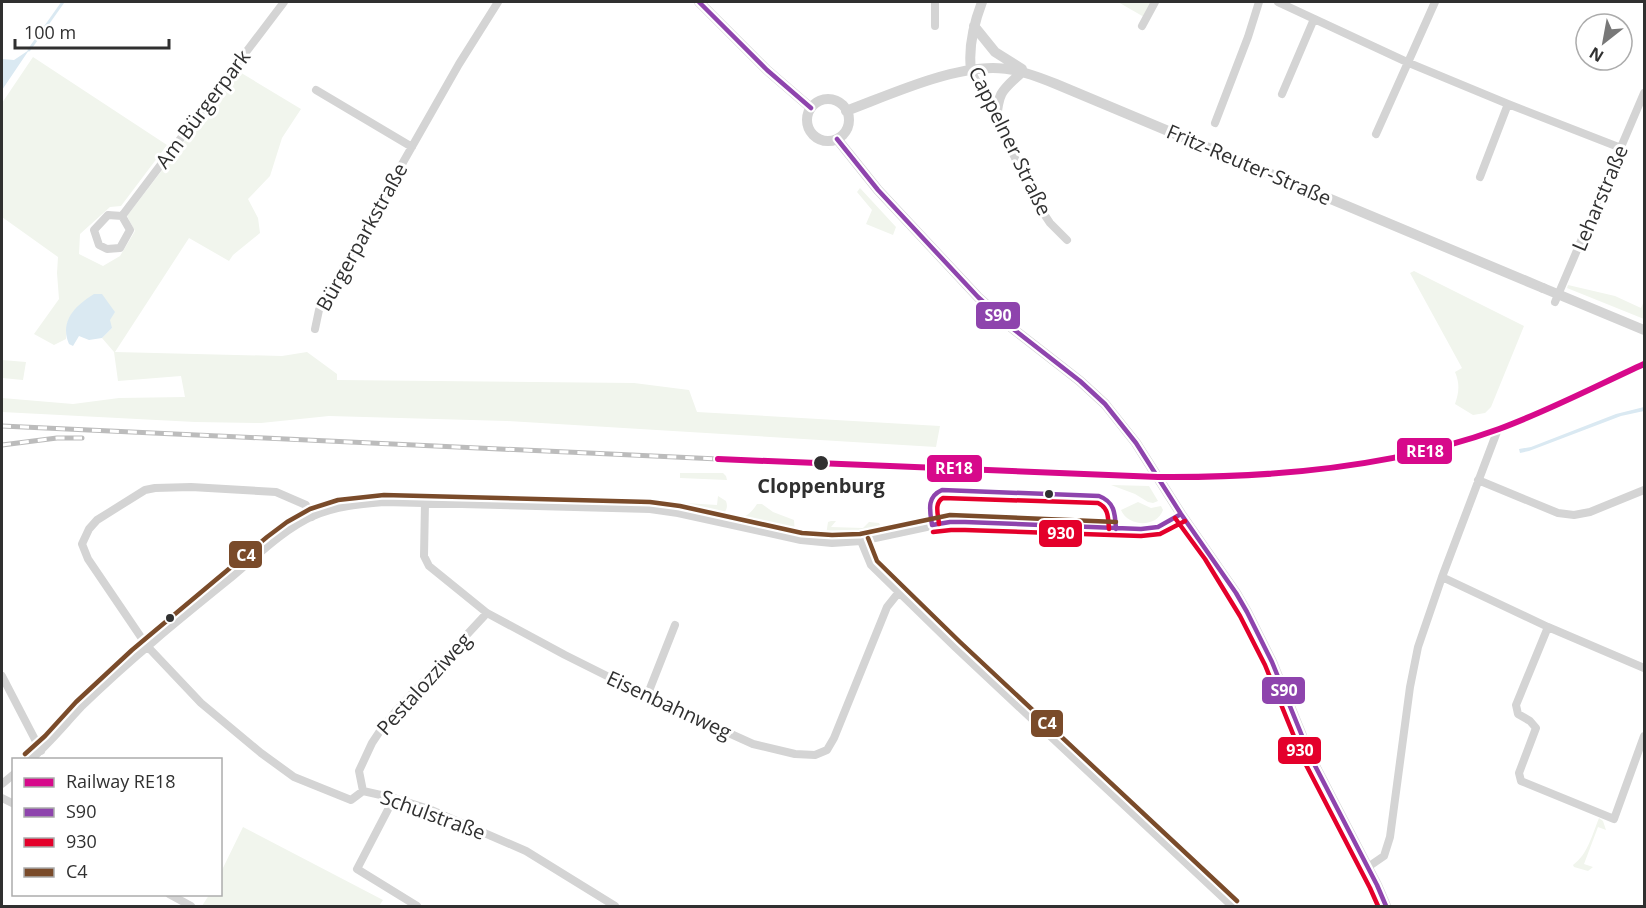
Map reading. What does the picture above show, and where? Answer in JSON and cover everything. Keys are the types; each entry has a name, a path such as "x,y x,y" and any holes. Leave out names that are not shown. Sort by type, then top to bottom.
{"street":[{"name":"Am Bürgerpark","path":"122,216 284,2"},
{"name":"Bürgerparkstraße","path":"315,329 318,310 459,64 498,2"},
{"path":"699,2 767,70 811,108"},
{"path":"935,2 935,26"},
{"name":"Cappelner Straße","path":"982,2 974,26 970,54 971,70 1044,216 1067,240"},
{"path":"1142,26 1155,2"},
{"path":"1215,123 1259,2"},
{"path":"1278,2 1408,63 1621,148"},
{"path":"1376,134 1435,2"},
{"path":"1282,94 1314,19"},
{"path":"974,26 995,52 1027,73 1001,93 996,118"},
{"name":"Fritz-Reuter-Straße","path":"846,111 931,80 971,70 992,68 1027,73 1644,330"},
{"name":"Bürgerparkstraße","path":"316,90 412,147"},
{"name":"Leharstraße","path":"1555,302 1644,93"},
{"path":"831,100 841,104 846,111 848,117 846,130 837,139 825,141 813,136 807,119 811,108 820,101 831,100"},
{"path":"1480,177 1508,104"},
{"path":"837,139 878,190 978,297 1012,328 1080,381 1105,404 1136,443 1247,612 1272,662 1311,758 1386,906"},
{"name":"Am Bürgerpark","path":"108,215 122,216 130,230 120,248 107,249 99,245 94,230 108,215"},
{"path":"1368,867 1384,856 1390,837 1410,687 1418,647 1498,429"},
{"path":"1478,480 1558,513 1574,515 1590,512 1644,490"},
{"path":"147,646 88,559 82,544 89,529 97,520 145,490 155,488 276,492 306,504 312,517"},
{"path":"31,758 147,646 283,534 312,517 350,505 384,502 650,509 801,540 832,543 861,541 950,522 1141,529 1158,527 1181,514"},
{"name":"Eisenbahnweg","path":"425,503 424,556 429,566 487,613 647,696 753,744 795,754 815,755 827,750 834,738 887,607 899,592"},
{"path":"861,541 871,565 955,647 1232,906"},
{"path":"1442,577 1548,627 1644,668"},
{"name":"Pestalozziweg","path":"363,791 359,771 380,731 487,613"},
{"path":"647,696 675,625"},
{"path":"1548,627 1516,705 1518,714 1530,721 1536,728 1519,773 1521,781 1614,819 1644,736"},
{"name":"Schulstraße","path":"147,646 201,703 294,777 351,800 363,791 429,809 526,851 615,906"},
{"path":"2,676 40,751"},
{"path":"394,798 357,869 417,906"},
{"path":"173,896 191,906"}],"shaded area":[{"path":"1118,2 1152,2 1144,17"},
{"path":"29,50 2,90 2,59 14,60"},
{"path":"33,57 167,145 121,206 110,207 80,234 79,254 103,266 120,256 135,231 127,216 238,71 301,109 282,138 270,176 248,199 258,218 260,233 229,261 189,238 115,352 282,356 307,352 337,374 337,380 634,383 689,390 697,412 940,426 936,447 507,421 329,416 261,423 195,422 2,412 2,398 73,404 119,398 185,397 181,376 118,381 114,352 102,338 112,328 67,322 66,339 54,345 34,334 59,299 58,257 2,217 2,103"},
{"path":"860,188 896,227 893,235 866,224 872,210 857,192"},
{"path":"1414,271 1524,326 1491,407 1485,413 1473,415 1455,404 1458,380 1455,372 1462,368 1410,273"},
{"path":"1568,285 1615,296 1641,308 1644,301 1644,319 1567,288"},
{"path":"94,294 102,294 115,312 110,320 112,328 102,338 89,340 79,336 73,346 69,344 66,336 68,321 81,303"},
{"path":"2,360 26,362 23,380 2,378"},
{"path":"1644,407 1644,411 1621,416 1520,453 1519,449 1531,447 1616,414"},
{"path":"680,473 723,473 727,480 680,478"},
{"path":"1111,485 1149,486 1158,501 1148,502 1135,494"},
{"path":"718,496 727,503 727,508 722,515 656,505 653,501 717,505"},
{"path":"1138,502 1151,508 1161,506 1163,510 1160,516 1149,522 1130,520 1121,510"},
{"path":"757,504 762,504 773,512 794,520 795,534 735,519 748,514"},
{"path":"836,521 831,527 863,528 869,522 879,523 881,527 865,535 832,539 826,535 828,522"},
{"path":"1599,818 1603,821 1606,830 1598,827 1584,864 1593,867 1588,871 1574,867 1573,865 1586,850"},
{"path":"243,827 383,900 379,906 202,906 208,896 222,896 222,870"}],"waterway":[{"path":"29,50 63,2"}],"railway":[{"path":"2,426 718,459"},
{"path":"2,445 57,438 82,438"}],"rail line":[{"name":"RE18","path":"718,459 1158,477 1287,473 1374,462 1458,442 1536,414 1644,364"}],"transit line":[{"name":"S90","path":"699,2 767,70 811,108"},
{"name":"S90","path":"837,139 878,190 978,297 1012,328 1080,381 1105,404 1136,443 1247,612 1272,662 1311,758 1386,906"},
{"name":"S90","path":"932,525 931,500 942,490 1099,496 1111,505 1116,529"},
{"name":"C4","path":"25,754 132,650 267,537 310,509 338,500 384,495 650,502 680,506 802,533 832,535 860,534 950,515 1116,522"},
{"name":"930","path":"939,524 938,503 943,498 1098,503 1106,511 1109,529"},
{"name":"S90","path":"932,525 965,522 1141,529 1158,527 1181,514"},
{"name":"930","path":"1175,518 1205,559 1240,616 1265,665 1304,761 1378,906"},
{"name":"930","path":"933,532 965,530 1141,536 1160,534 1185,521"},
{"name":"C4","path":"868,538 877,561 960,642 1237,901"}],"place":[{"name":"Cloppenburg","path":"821,463"}]}
